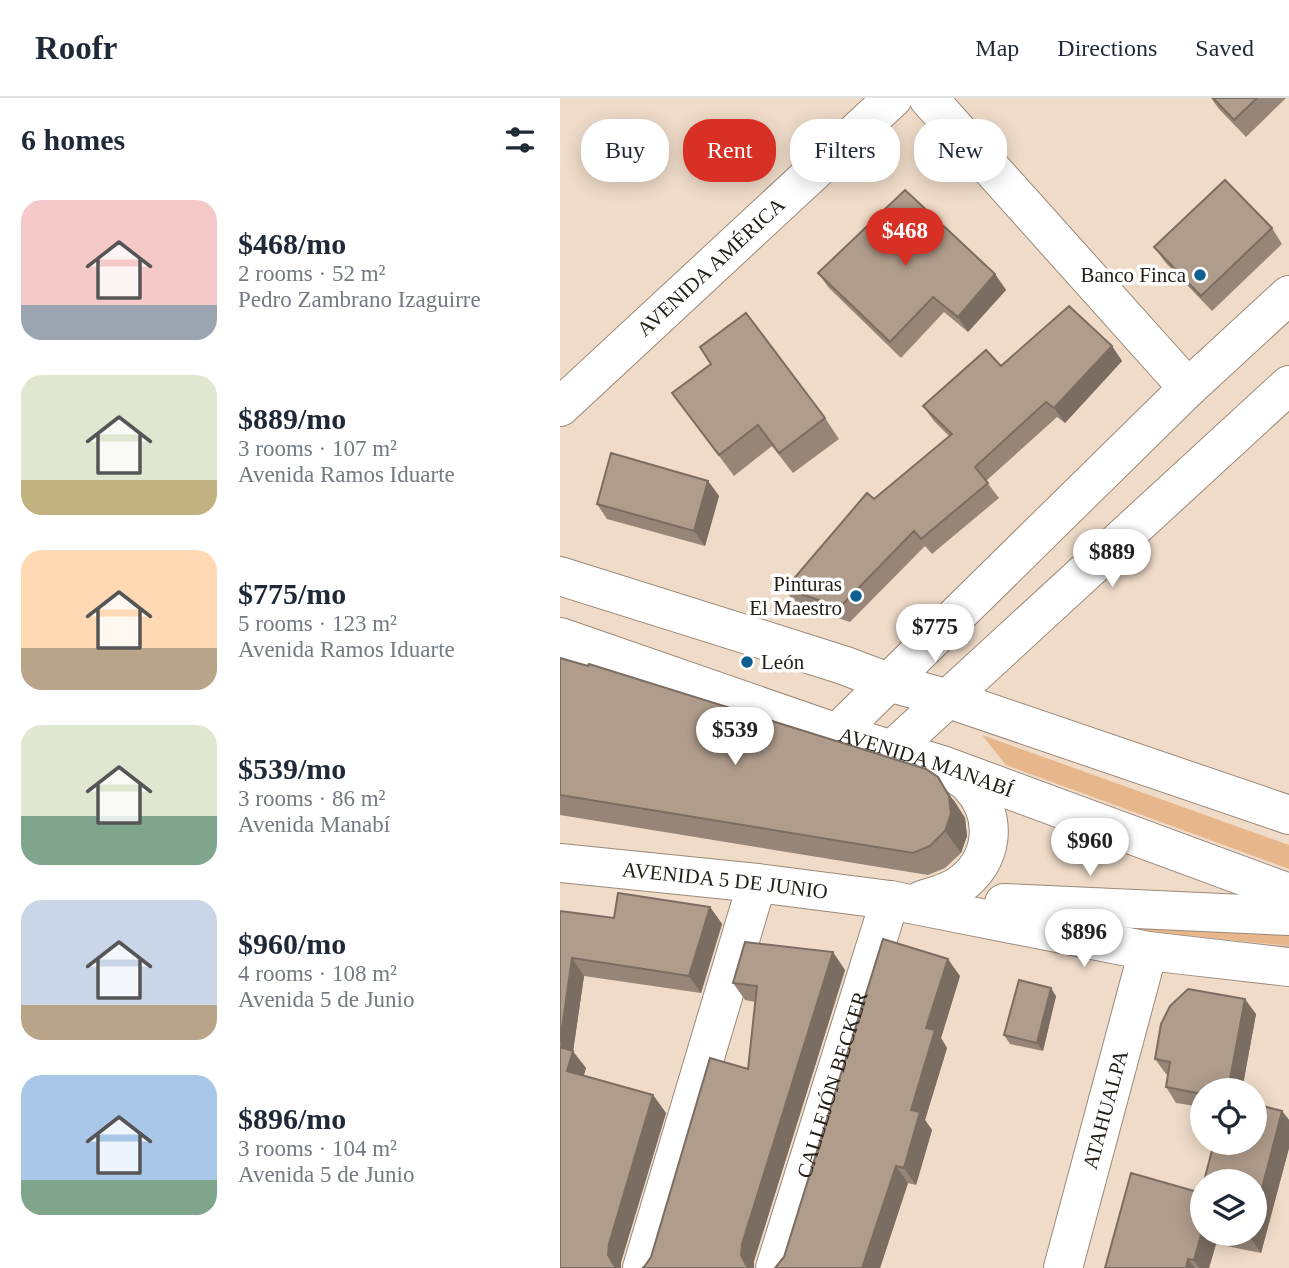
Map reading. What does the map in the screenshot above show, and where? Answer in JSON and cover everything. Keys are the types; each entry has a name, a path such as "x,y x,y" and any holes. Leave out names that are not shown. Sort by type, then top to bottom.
{"street":[{"name":"AVENIDA AMÉRICA","path":"560,407 893,98"},
{"path":"928,98 1188,388"},
{"path":"837,733 1188,388 1289,295"},
{"path":"894,749 1289,385"},
{"path":"560,576 843,665 888,682 949,699 1289,815"},
{"name":"AVENIDA MANABÍ","path":"560,637 837,733 945,766 1289,893"},
{"path":"906,900 942,893 957,886 979,864 987,849 987,815 979,797 969,783 945,766"},
{"name":"AVENIDA 5 DE JUNIO","path":"560,863 906,900 1289,916"},
{"path":"642,1268 757,883"},
{"name":"AVENIDA 5 DE JUNIO","path":"906,900 1148,951 1289,967"},
{"name":"CALLEJÓN BECKER","path":"775,1268 906,900"},
{"name":"ATAHUALPA","path":"1063,1268 1148,951"}],"shaded area":[{"path":"982,735 1289,845 1289,869 1006,765"},
{"path":"1095,926 1289,934 1289,946"}],"building":[{"path":"1213,98 1257,98 1234,120"},
{"path":"1225,180 1272,228 1201,296 1154,247"},
{"path":"905,190 995,274 958,317 933,297 890,342 818,273"},
{"path":"1069,306 1112,346 1054,408 1046,402 975,467 988,483 921,539 914,531 840,607 785,589 867,493 874,499 952,434 923,406 986,350 1001,366"},
{"path":"746,313 825,418 779,453 758,425 719,455 672,393 711,364 700,347"},
{"path":"611,453 708,481 694,531 597,504"},
{"path":"560,658 588,666 589,664 926,769 938,777 949,796 951,814 945,831 930,846 913,853 560,795"},
{"path":"618,893 710,907 689,976 572,958 560,1042 560,911 614,918"},
{"path":"883,939 948,959 926,1028 935,1030 911,1110 920,1112 904,1168 896,1166 862,1268 775,1268 784,1257"},
{"path":"745,942 833,952 742,1244 741,1255 746,1265 751,1268 642,1268 651,1257 710,1058 748,1069 757,986 733,983"},
{"path":"1019,980 1051,988 1037,1043 1004,1035"},
{"path":"1188,989 1245,999 1230,1078 1190,1078 1190,1092 1166,1087 1170,1062 1155,1059 1161,1024 1170,1006"},
{"path":"560,1047 573,1051 567,1071 653,1095 609,1244 608,1255 618,1268 560,1268"},
{"path":"1267,1107 1282,1111 1267,1169 1207,1169 1211,1155 1267,1155"},
{"path":"1131,1173 1190,1190 1190,1246 1198,1246 1194,1260 1188,1259 1186,1268 1105,1268"}],"place":[{"name":"Banco Finca","path":"1200,275"},
{"name":"Pinturas El Maestro","path":"856,596"},
{"name":"León","path":"747,662"}]}
